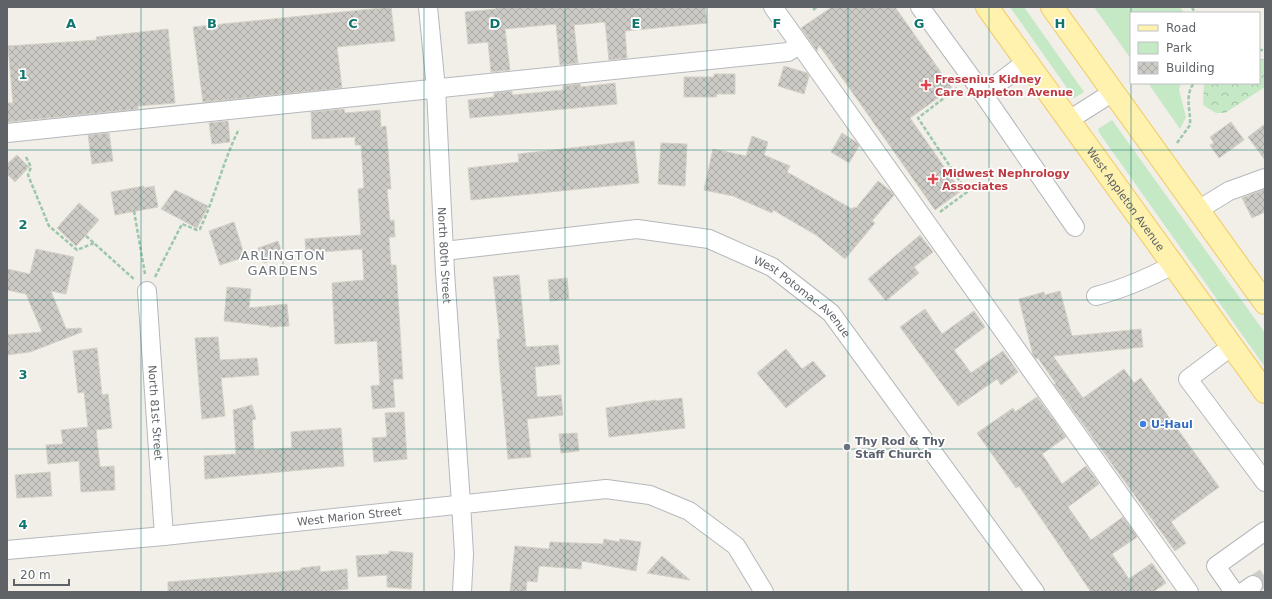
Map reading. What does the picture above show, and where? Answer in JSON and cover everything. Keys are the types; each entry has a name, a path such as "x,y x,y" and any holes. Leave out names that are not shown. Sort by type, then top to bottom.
{"main road":[{"name":"West Appleton Avenue","path":"987,7 1265,392"},
{"path":"1052,7 1198,210 1263,297"}],"street":[{"name":"North 80th Street","path":"428,7 436,88 444,250 464,554 462,592"},
{"path":"774,7 799,45 1189,592"},
{"path":"920,7 984,94 1075,227"},
{"path":"7,133 788,52 799,45"},
{"path":"984,94 1026,62"},
{"path":"1068,120 1113,92"},
{"path":"1198,210 1229,191 1265,178"},
{"name":"West Potomac Avenue","path":"444,250 637,229 709,239 772,267 831,313 1035,592"},
{"path":"1096,296 1123,288 1150,277 1173,265"},
{"name":"North 81st Street","path":"147,291 164,536"},
{"path":"1232,346 1188,379 1265,482"},
{"name":"West Marion Street","path":"7,550 164,536 461,503 606,489 650,495 689,511 736,546 764,592"},
{"path":"1234,592 1216,566 1265,531"}],"path":[{"path":"813,10 817,7"},
{"path":"926,222 967,192 918,118 959,87 954,81"},
{"path":"1177,143 1190,125 1188,102 1189,90 1193,84"},
{"path":"147,291 182,224 197,230 200,229 210,209 231,145 239,130"},
{"path":"26,157 31,167 28,175 49,226 77,250 94,243"},
{"path":"134,211 144,263 147,291"},
{"path":"86,236 147,291"}],"green space":[{"path":"1010,7 1024,7 1084,92 1074,98"},
{"path":"1094,7 1180,7 1183,12 1130,12 1130,58"},
{"path":"1260,59 1264,59 1265,87 1225,113 1216,113 1203,105 1204,84 1260,84"},
{"path":"1149,84 1181,84 1179,90 1186,117 1180,129"},
{"path":"1112,120 1265,333 1265,367 1100,134 1098,129"}],"building":[{"path":"391,7 395,41 337,47 342,88 203,102 193,27"},
{"path":"496,7 705,7 707,23 625,31 627,58 609,60 605,22 574,25 578,63 560,65 556,24 505,29 510,70 491,72 488,42 468,44 465,12 496,9"},
{"path":"832,7 895,7 952,88 910,118 961,191 935,210 819,45 817,51 801,28"},
{"path":"168,29 175,103 138,106 138,109 8,122 7,103 13,103 8,46 97,40 96,37"},
{"path":"784,66 807,73 809,76 804,94 778,86"},
{"path":"714,74 735,74 735,94 717,94 716,97 684,97 684,77 714,77"},
{"path":"615,83 617,104 470,118 468,100 494,97 494,93 512,91 512,95 563,90 563,86 580,84 581,87"},
{"path":"344,109 345,113 380,110 381,127 386,126 391,189 387,189 390,221 394,220 395,237 389,237 391,265 396,265 403,379 393,379 395,407 373,409 371,386 380,385 377,341 335,344 332,283 364,280 362,249 306,253 305,239 361,235 358,189 364,188 361,145 355,145 355,137 312,139 311,112"},
{"path":"228,121 230,142 212,144 209,123"},
{"path":"1231,122 1244,140 1219,158 1210,145 1214,143 1210,137"},
{"path":"1265,124 1265,160 1248,137"},
{"path":"109,133 113,161 92,164 88,135"},
{"path":"842,133 856,142 859,146 849,163 831,152"},
{"path":"752,136 768,142 764,155 790,166 787,172 852,209 854,207 856,208 878,181 892,192 894,195 872,221 875,223 845,259 816,235 773,210 772,213 733,196 704,190 713,149 746,156"},
{"path":"634,141 639,183 471,200 468,168 519,162 518,154"},
{"path":"661,143 687,144 685,186 658,184"},
{"path":"17,155 29,167 15,182 7,174 7,164"},
{"path":"144,186 144,188 154,186 158,207 115,215 111,192"},
{"path":"1265,189 1265,212 1252,218 1242,198"},
{"path":"175,190 208,206 197,228 161,209"},
{"path":"79,203 99,220 76,246 57,228"},
{"path":"234,222 245,257 220,265 209,231"},
{"path":"920,235 933,252 914,267 919,273 886,301 868,279"},
{"path":"278,241 283,256 264,263 258,248"},
{"path":"36,249 74,257 66,294 51,291 66,329 81,328 82,332 30,352 7,355 7,335 42,332 26,294 7,290 7,269 30,274"},
{"path":"519,275 526,347 558,345 560,364 535,367 537,397 561,395 563,415 527,419 531,457 508,459 497,339 500,339 493,277"},
{"path":"567,278 569,299 550,301 548,280"},
{"path":"227,287 251,289 249,308 287,304 289,326 270,327 224,321"},
{"path":"1060,291 1072,336 1141,329 1143,347 1053,356 1083,398 1124,369 1134,383 1141,378 1219,487 1171,522 1186,543 1175,551 1054,384 1056,384 1038,358 1036,359 1033,355 1019,299 1044,292 1045,295"},
{"path":"925,309 942,334 974,311 985,327 954,350 971,373 1003,351 1018,372 1001,385 997,379 958,406 900,327"},
{"path":"218,337 220,360 257,358 259,375 221,378 225,416 202,419 195,338"},
{"path":"97,348 102,395 108,394 112,428 96,430 100,467 114,466 115,490 81,492 79,461 48,464 46,445 63,444 61,430 88,427 84,392 78,393 73,351"},
{"path":"786,349 802,369 813,361 826,376 786,408 757,373"},
{"path":"1037,397 1066,437 1042,454 1062,484 1086,466 1099,484 1068,507 1091,540 1123,517 1137,537 1112,554 1129,579 1152,563 1166,583 1153,592 1091,592 1019,486 1016,488 977,433 1013,408 1015,412"},
{"path":"682,398 685,428 609,437 606,408 656,400"},
{"path":"252,405 256,419 252,420 254,450 292,448 291,432 341,428 344,466 205,479 204,456 236,454 233,410"},
{"path":"404,412 407,459 374,462 372,438 387,437 385,413"},
{"path":"577,433 579,451 561,453 559,434"},
{"path":"50,472 52,496 17,498 15,475"},
{"path":"604,539 619,542 620,539 641,542 636,571 582,561 581,569 539,566 537,582 527,581 526,592 510,592 515,546 549,549 550,542 603,544"},
{"path":"389,551 413,553 411,589 387,587 387,575 358,577 356,556 389,554"},
{"path":"662,556 690,580 647,573"},
{"path":"320,566 320,572 347,569 348,589 321,592 168,592 168,582 301,570 301,568"}],"tunnel":[{"path":"1253,585 1265,577"}],"place":[{"name":"Fresenius Kidney Care Appleton Avenue","path":"926,85"},
{"name":"Midwest Nephrology Associates","path":"933,179"},
{"name":"U-Haul","path":"1143,424"},
{"name":"Thy Rod & Thy Staff Church","path":"847,447"}],"district":[{"name":"ARLINGTON GARDENS","path":"283,262"}]}
